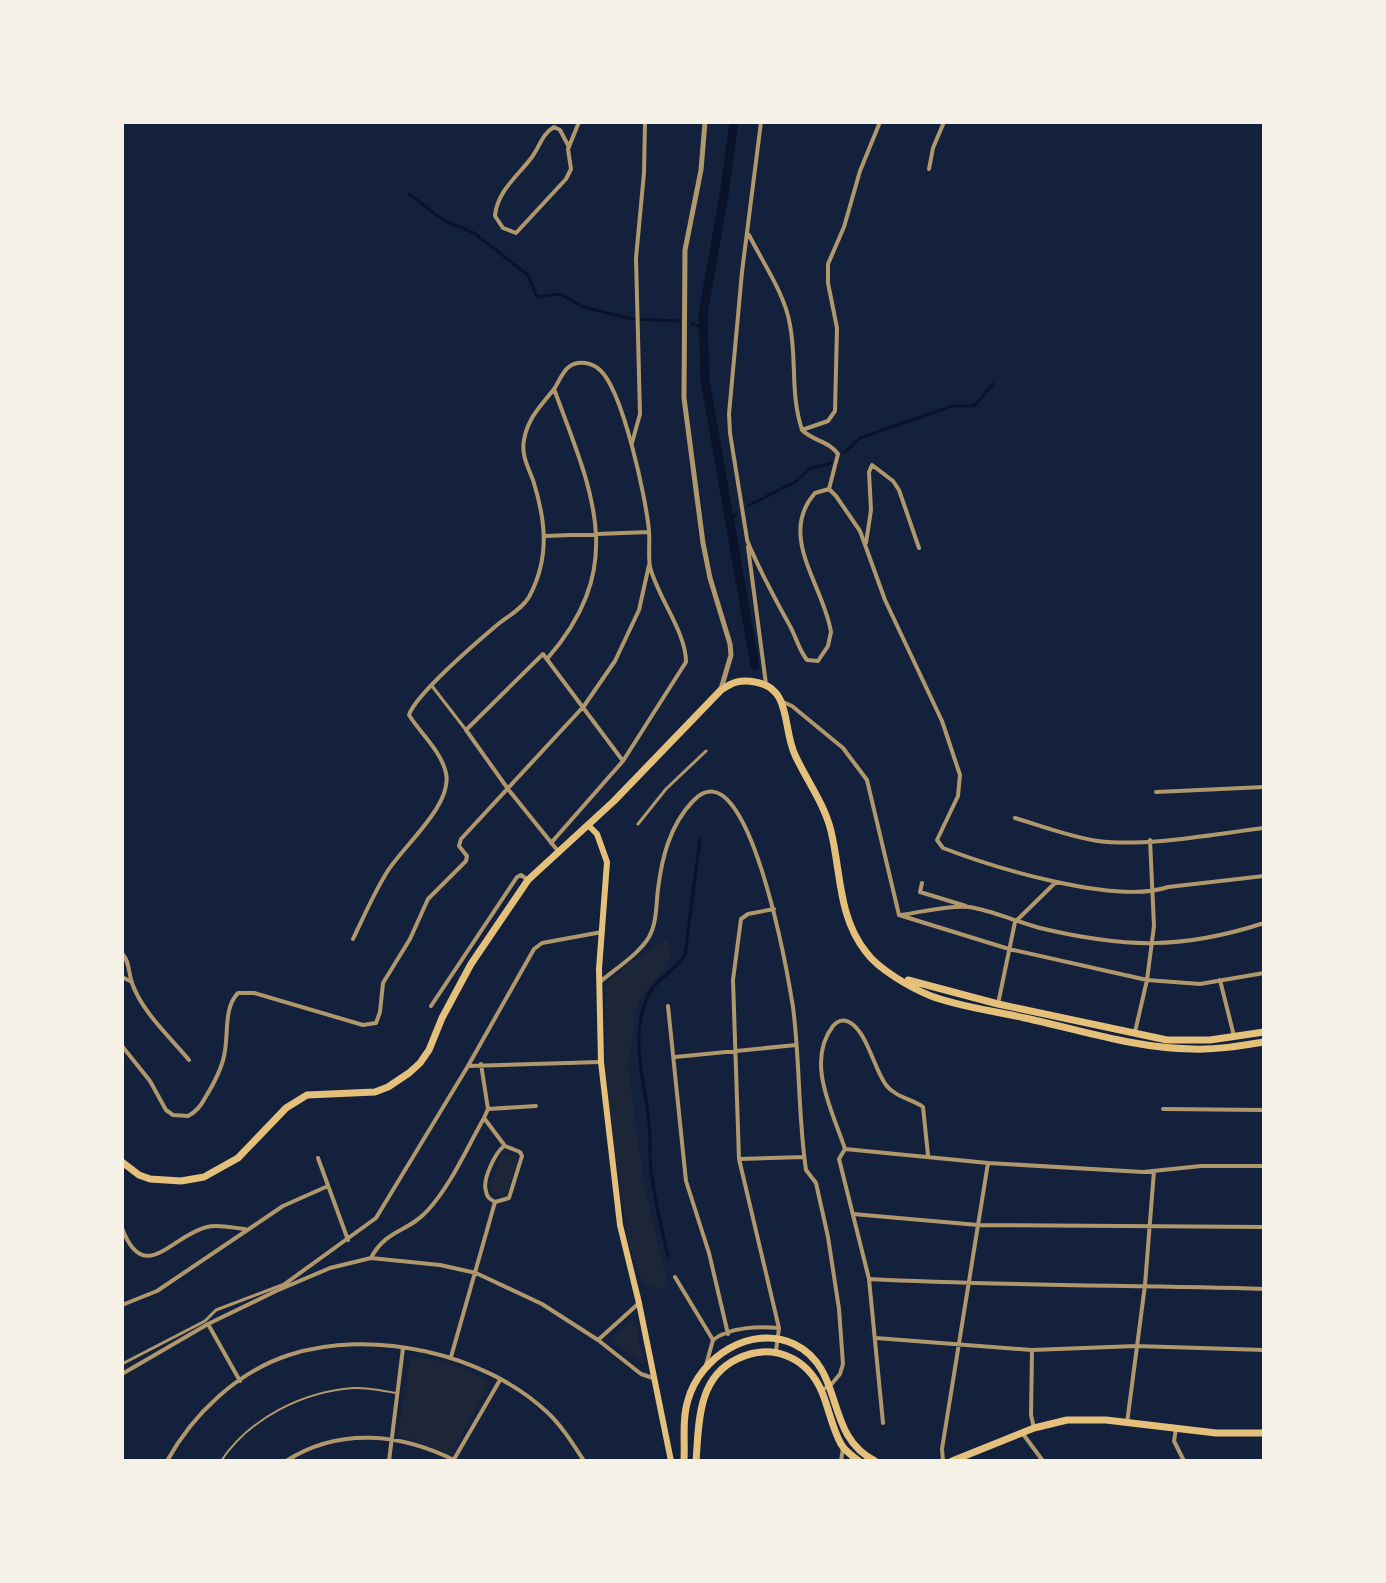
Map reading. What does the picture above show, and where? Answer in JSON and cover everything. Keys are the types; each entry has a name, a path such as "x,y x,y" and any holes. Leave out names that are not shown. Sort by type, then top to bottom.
{"main road":[{"path":"122,1162 150,1179 181,1181 204,1177 238,1158 286,1108 307,1095 317,1092 363,1094 399,1081 425,1057 471,964 528,880 589,826 721,690 745,680 764,683 775,689 783,702 795,755 824,810 832,834 837,878 852,929 880,968 931,996 1135,1035 1187,1041 1264,1032"},
{"path":"589,826 597,834 607,862 600,982 601,1062 620,1225 671,1461"},
{"path":"998,1008 1133,1044 1194,1050 1264,1042"},
{"path":"1133,1044 1135,1035"},
{"path":"1235,1037 1236,1047"},
{"path":"685,1461 687,1402 692,1387 706,1365 737,1344 778,1339 807,1352 819,1365 830,1386 847,1437 855,1448 875,1461"},
{"path":"696,1461 701,1410 713,1378 734,1360 758,1351 788,1355 810,1372 821,1390 843,1448 859,1461"},
{"path":"810,1372 819,1365"},
{"path":"957,1460 1034,1428 1067,1420 1216,1433 1264,1433"}],"street":[{"path":"569,147 560,130 554,127 544,135 534,155 498,202 495,216 503,228 516,233 566,179 571,169 569,147 579,122"},
{"path":"632,445 640,414 636,258 645,122"},
{"path":"705,122 701,170 684,264 684,384 703,543 731,655 721,690"},
{"path":"761,122 729,414 764,683"},
{"path":"802,430 828,421 835,411 837,328 828,283 828,264 880,122"},
{"path":"929,169 933,148 944,122"},
{"path":"748,233 784,304 790,323 792,382 802,430 831,446 838,454 829,489"},
{"path":"122,1046 150,1081 166,1110 173,1115 188,1116 202,1104 219,1070 226,1045 231,1000 238,993 254,993 363,1025 376,1023 383,983 410,939 428,899 466,861 467,856 459,846 461,839 584,706 625,645 645,593 649,532 639,471 608,380 594,365 573,364 536,408 523,444 523,454 542,509 545,536 539,575 523,605 431,684 412,706 409,715 443,765 447,776 445,789 428,821 387,873 353,939"},
{"path":"547,659 573,623 592,581 598,535 588,486 554,389"},
{"path":"866,545 871,510 869,472 872,465 893,481 899,490 919,548"},
{"path":"747,540 802,654 807,660 818,661 828,646 831,632 827,614 806,565 800,524 811,496 822,489 829,489"},
{"path":"829,489 854,522 866,545 885,600 942,721 960,775 958,796 939,835 939,845 1056,882 1105,890 1154,892 1168,887 1264,876"},
{"path":"545,536 649,532"},
{"path":"551,843 623,761 686,662 683,641 656,587 649,563"},
{"path":"466,730 543,654 623,761"},
{"path":"431,684 558,851"},
{"path":"783,702 843,748 867,780 899,915"},
{"path":"638,824 666,789 706,751"},
{"path":"1156,792 1264,787"},
{"path":"600,982 650,935 671,834 694,800 705,792 719,791 733,803 742,818 774,909 793,1006 804,1157 806,1170 816,1183 839,1309 843,1364 840,1374 830,1386 821,1390"},
{"path":"1015,818 1076,837 1101,841 1150,840 1264,828"},
{"path":"1135,1035 1152,945 1154,892 1150,840"},
{"path":"431,1006 517,877 521,875 528,880"},
{"path":"998,1008 1015,922 1056,882"},
{"path":"922,883 920,892 1015,922 1088,938 1152,945 1210,937 1264,923"},
{"path":"899,915 968,907"},
{"path":"774,909 744,915 738,929 733,980 739,1159 779,1328 776,1352"},
{"path":"899,915 1009,949 1147,980 1200,984 1264,973"},
{"path":"276,1291 367,1227 387,1203 534,949 542,943 604,931"},
{"path":"122,953 128,961 132,982 155,1020 189,1060"},
{"path":"122,977 132,982"},
{"path":"1220,980 1235,1037"},
{"path":"668,1006 686,1181 709,1253 728,1334"},
{"path":"883,1423 869,1279 839,1159 845,1149 823,1084 820,1062 822,1045 834,1025 842,1020 848,1021 859,1032 886,1085 899,1096 923,1107 928,1155"},
{"path":"675,1058 796,1045"},
{"path":"468,1066 601,1062"},
{"path":"371,1258 382,1240 419,1220 435,1203 484,1118 488,1109 481,1064"},
{"path":"488,1109 536,1106"},
{"path":"1163,1109 1264,1110"},
{"path":"484,1118 505,1146 520,1152 522,1160 509,1198 495,1202 485,1188 498,1152 505,1146"},
{"path":"845,1149 988,1163 1154,1171 1201,1166 1264,1166"},
{"path":"739,1159 804,1157"},
{"path":"318,1158 348,1240"},
{"path":"943,1461 942,1449 988,1163"},
{"path":"1127,1423 1145,1285 1154,1171"},
{"path":"122,1305 157,1291 283,1206 328,1186"},
{"path":"450,1358 495,1202"},
{"path":"853,1214 978,1225 1264,1227"},
{"path":"122,1228 132,1248 151,1257 206,1227 247,1229"},
{"path":"122,1374 208,1324 276,1291 353,1260 371,1258 440,1265 476,1273 542,1304 598,1340 641,1374 653,1378"},
{"path":"675,1277 713,1340"},
{"path":"869,1279 969,1285 1264,1289"},
{"path":"122,1364 205,1321 216,1310 285,1284"},
{"path":"598,1340 639,1303"},
{"path":"208,1324 240,1381"},
{"path":"706,1365 713,1340 718,1336 749,1328 779,1328"},
{"path":"876,1338 1032,1350 1136,1346 1264,1350"},
{"path":"167,1461 183,1433 198,1416 240,1381 286,1356 315,1348 361,1344 403,1348 450,1358 500,1380 547,1412 566,1433 584,1461"},
{"path":"389,1461 403,1348"},
{"path":"1032,1350 1031,1415 1034,1428"},
{"path":"286,1461 322,1443 368,1436 392,1438 454,1460 500,1380"},
{"path":"1176,1429 1174,1441 1184,1461"},
{"path":"1023,1433 1043,1461"},
{"path":"841,1461 843,1448"}],"lane":[{"path":"221,1461 257,1424 280,1408 320,1393 356,1388 398,1393"}],"shaded area":[{"path":"667,939 671,956 666,967 638,1001 628,1067 644,1184 669,1291 644,1285 628,1243 605,1067 605,984 628,964"},
{"path":"504,1152 518,1160 503,1198 491,1193 489,1188"},
{"path":"634,1318 645,1366 610,1339"},
{"path":"410,1357 452,1364 490,1383 451,1455 398,1435"}],"waterway":[{"path":"734,122 703,314 705,380 755,666"},
{"path":"409,194 443,220 474,233 528,275 537,297 560,294 583,307 632,319 679,321"},
{"path":"692,324 703,327"},
{"path":"845,452 860,438 952,406 974,406 993,384"},
{"path":"748,506 795,482 809,469 831,463"},
{"path":"728,519 736,514"},
{"path":"668,1256 651,1171 650,1128 640,1061 639,1030 649,993 685,955 700,839"}]}
